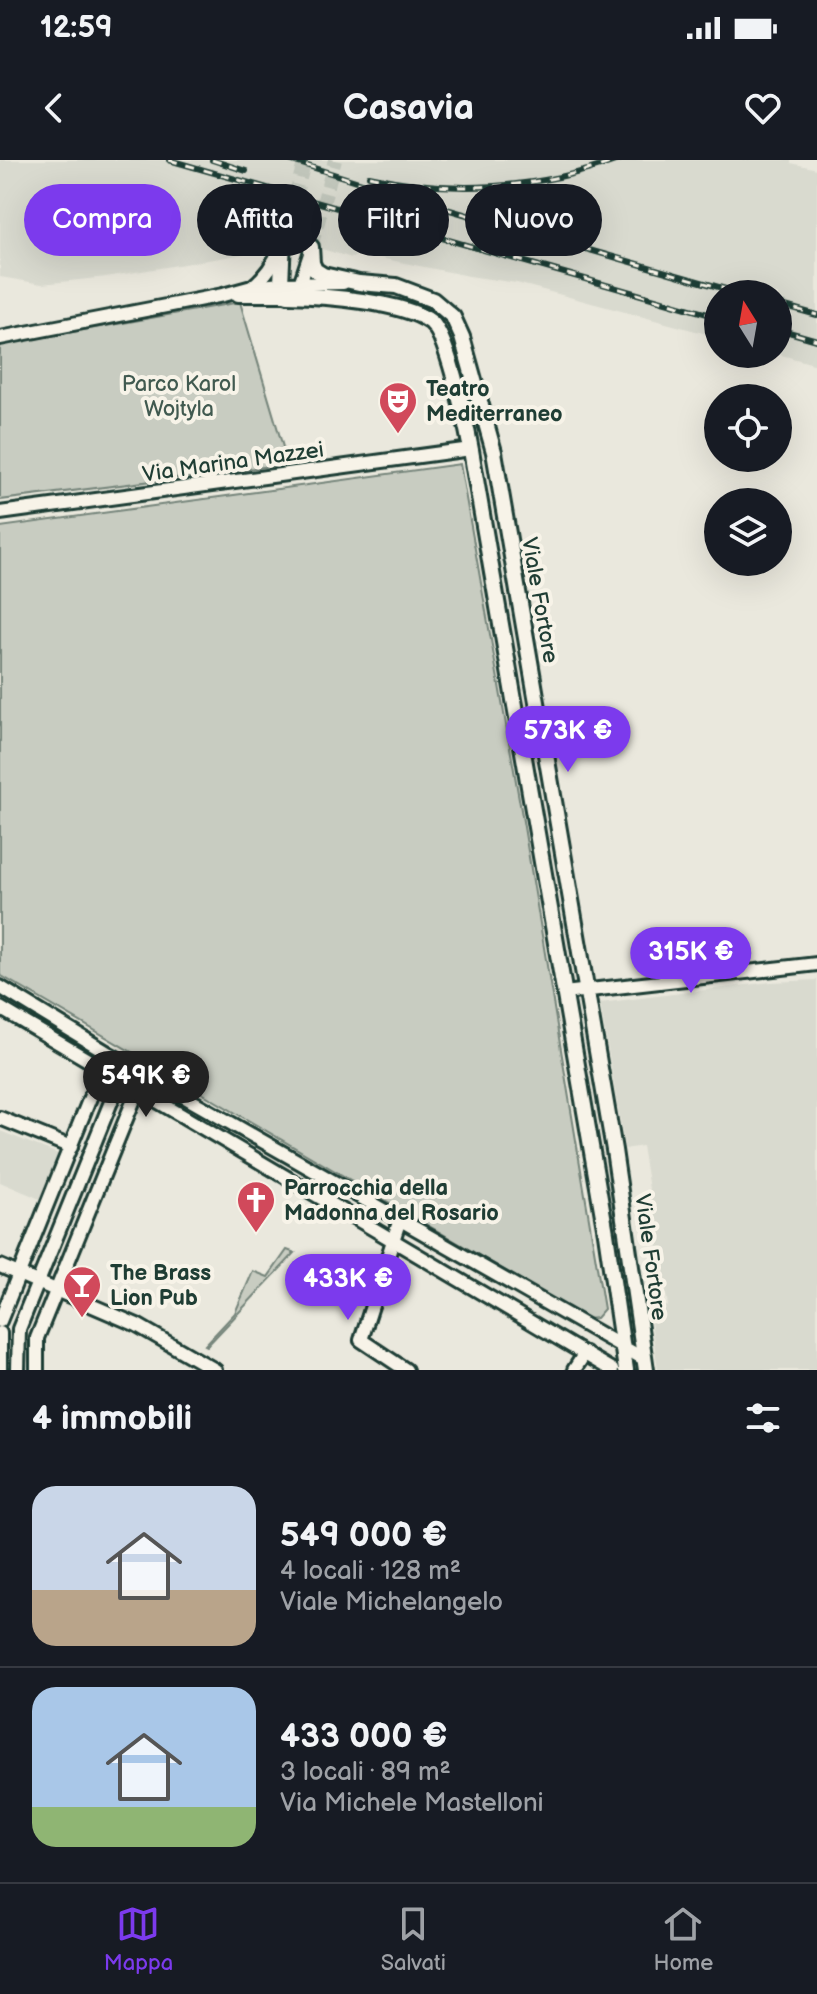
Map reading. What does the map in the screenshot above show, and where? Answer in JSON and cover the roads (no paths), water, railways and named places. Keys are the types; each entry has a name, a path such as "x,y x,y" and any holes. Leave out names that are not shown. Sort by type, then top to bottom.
{"main road":[{"path":"283,256 284,290"},
{"path":"312,256 315,270 323,275 359,283"},
{"name":"Viale Fortore","path":"359,283 396,286 433,300 453,317 462,337 494,452 614,1150 645,1365"},
{"name":"Viale Fortore","path":"284,290 397,308 431,322 440,333 444,345 471,449 593,1152 626,1370"},
{"path":"471,449 494,452"},
{"path":"593,1152 614,1150"}],"street":[{"path":"252,287 263,278 278,256"},
{"path":"300,284 308,256"},
{"name":"Viale Fortore","path":"284,290 300,284 359,283"},
{"path":"0,338 252,287 284,290"},
{"path":"223,295 284,290"},
{"name":"Via Marina Mazzei","path":"0,513 471,449"},
{"path":"564,993 817,964"},
{"path":"0,987 108,1053 621,1345 645,1365"},
{"path":"0,1008 612,1370"},
{"path":"43,1034 53,1019"},
{"path":"0,1321 108,1053"},
{"path":"18,1370 19,1329 127,1063"},
{"path":"37,1370 37,1338 144,1072"},
{"path":"0,1118 71,1147"},
{"path":"400,1219 361,1340 406,1370"},
{"path":"0,1266 137,1325 215,1370"},
{"path":"0,1333 0,1370"},
{"path":"574,1370 585,1353"}],"tunnel":[{"path":"298,184 305,160"},
{"path":"322,207 335,160"}],"railway":[{"path":"169,160 704,313"},
{"path":"212,160 246,171"},
{"path":"289,160 429,204 704,283"},
{"path":"369,176 431,186 495,186 557,177 618,160"},
{"path":"792,308 817,315"},
{"path":"792,333 817,340"}],"place":[{"name":"Teatro Mediterraneo","path":"398,435"},
{"name":"Parrocchia della Madonna del Rosario","path":"256,1234"},
{"name":"The Brass Lion Pub","path":"82,1319"}],"park label":[{"name":"Parco Karol Wojtyla","path":"179,396"}]}
